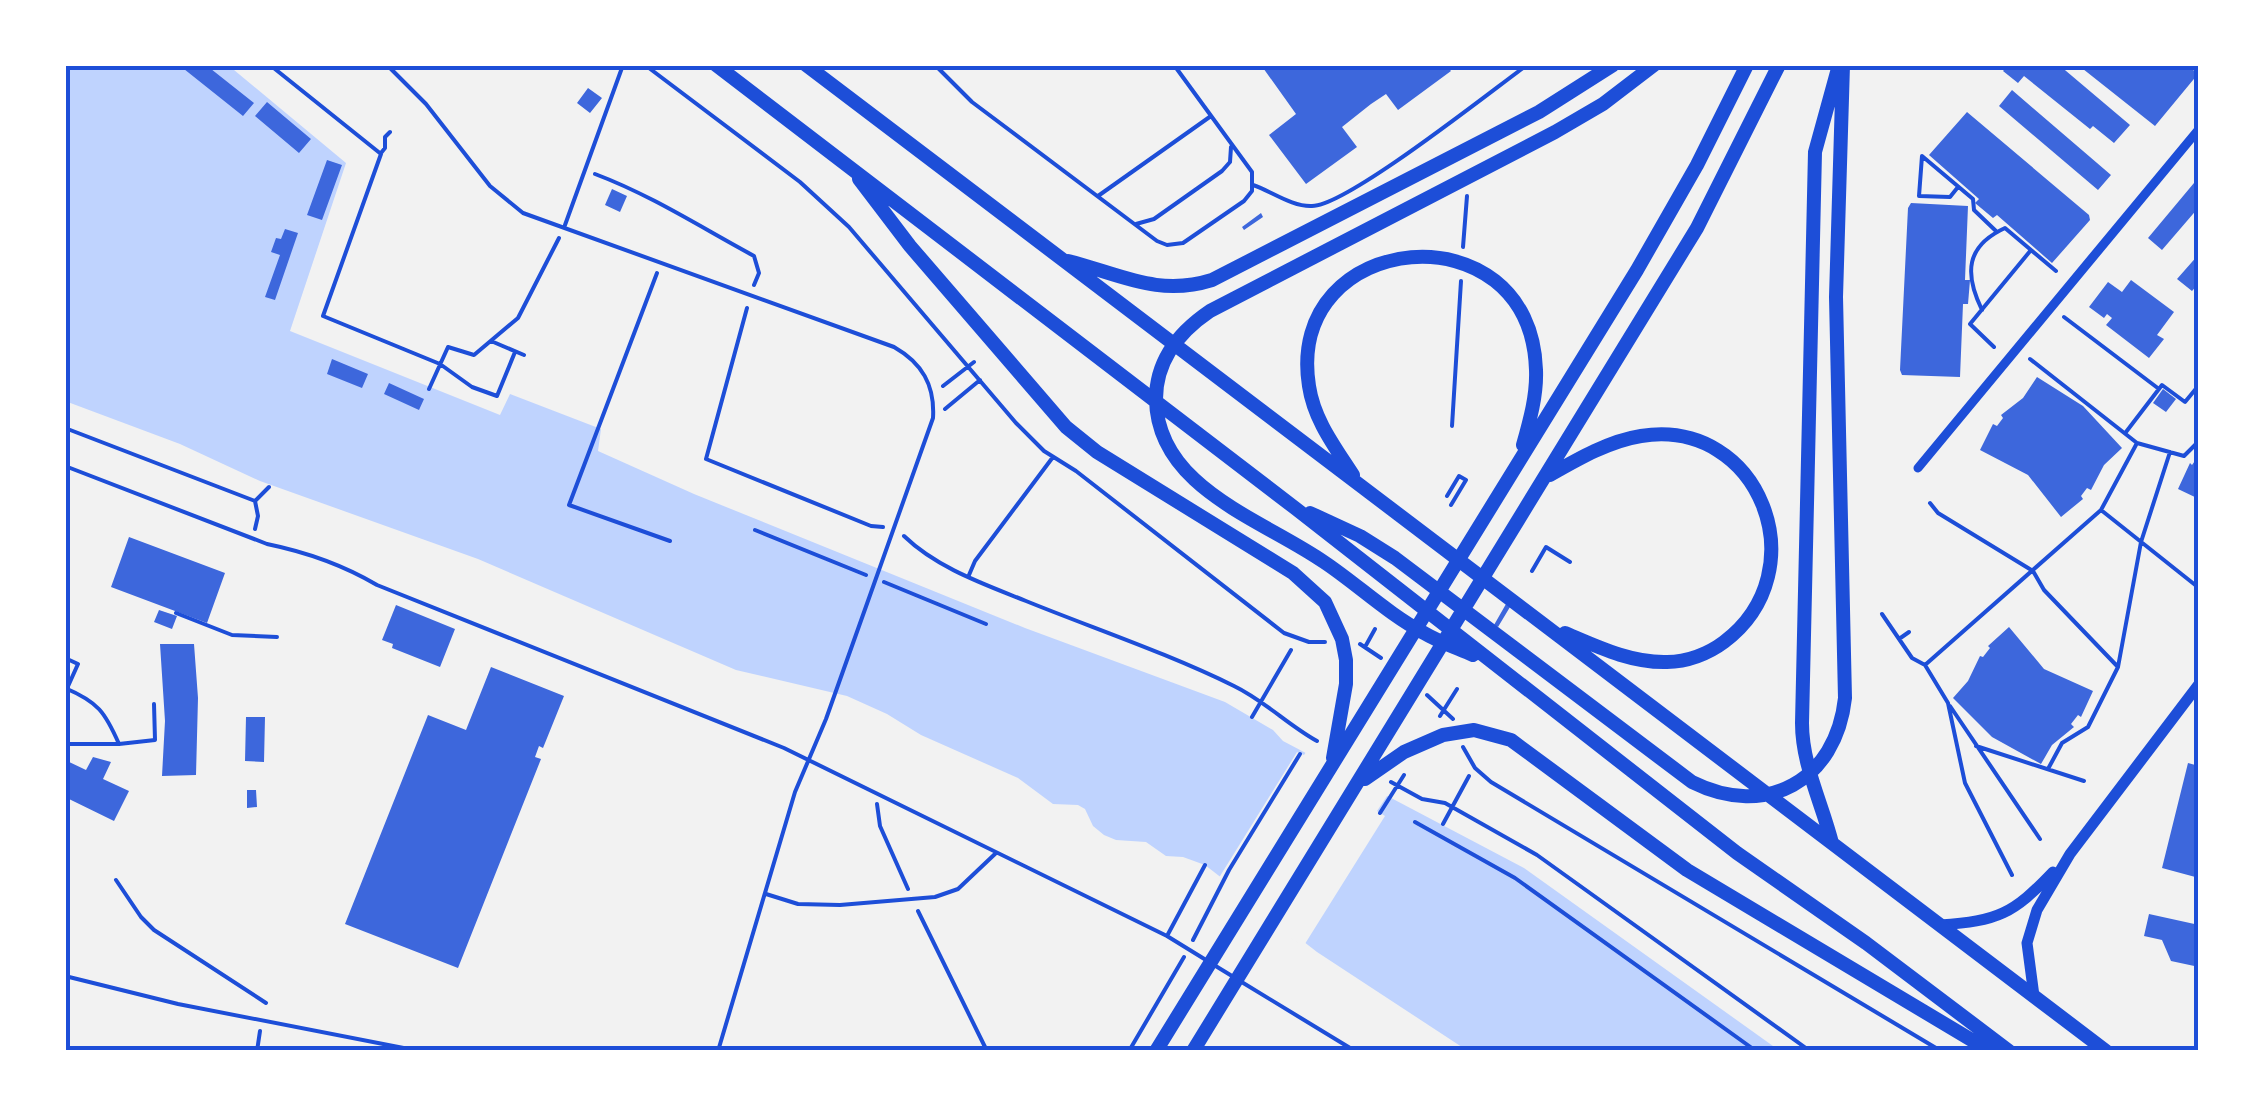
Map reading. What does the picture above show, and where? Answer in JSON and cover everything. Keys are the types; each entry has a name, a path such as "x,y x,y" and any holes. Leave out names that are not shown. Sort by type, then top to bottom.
{"main road":[{"path":"716,65 1295,508 1737,853 2010,1051"},
{"path":"806,65 2106,1051"},
{"path":"1061,259 1139,283 1176,288 1212,280 1522,121 1613,65"},
{"path":"1492,664 1423,633 1322,560 1208,492 1186,473 1164,438 1156,410 1163,362 1194,322 1221,304 1533,144 1603,104 1654,65"},
{"path":"1156,1051 1672,211 1747,65"},
{"path":"1193,1051 1697,228 1780,65"},
{"path":"1295,508 1360,536 1395,558 1683,777 1706,789 1731,796 1770,794 1808,774 1828,752 1841,723 1846,682 1836,296 1841,65"},
{"path":"1832,844 1803,744 1804,630 1815,152 1841,65"},
{"path":"846,163 910,246 1045,406 1097,452 1294,573 1325,602 1342,639 1346,660 1346,684 1332,767"},
{"path":"1360,485 1329,437 1312,399 1308,361 1312,338 1323,312 1345,284 1374,265 1414,255 1444,257 1476,269 1503,289 1524,318 1534,350 1534,396 1518,460"},
{"path":"1545,625 1630,658 1672,662 1692,658 1718,647 1736,633 1756,608 1768,580 1772,538 1762,501 1747,476 1720,452 1688,438 1654,434 1621,440 1546,478"},
{"path":"1360,783 1428,740 1459,731 1487,732 1520,746 1708,883 1990,1051"}],"street":[{"path":"1918,468 2199,129"},
{"path":"1940,925 1994,919 2031,896 2070,854 2199,684"},
{"path":"2034,996 2027,943 2030,925 2070,854"}],"lane":[{"path":"387,65 426,104 490,186 523,213 894,347 920,367 933,394 933,418 835,693 807,760 718,1051"},
{"path":"564,227 623,65"},
{"path":"935,65 972,102 1160,243 1178,244 1244,200 1254,185 1252,172 1174,65"},
{"path":"1254,185 1299,205 1320,205 1366,182 1527,65"},
{"path":"1098,196 1211,116"},
{"path":"1136,224 1154,218 1222,172 1232,155 1230,142"},
{"path":"65,466 254,539 300,550 354,571 377,585 784,748 1167,936 1355,1051"},
{"path":"766,894 798,904 914,900 958,889 996,853"},
{"path":"1167,936 1205,866"},
{"path":"65,976 178,1004 420,1051"}],"path":[{"path":"270,65 380,154"},
{"path":"645,65 819,199 876,257 1033,442 1076,470 1284,633 1309,642 1340,643"},
{"path":"390,132 323,316 440,364 472,387 497,396 515,352"},
{"path":"1958,187 1950,197 1919,196 1922,156 1946,177 1958,187 1973,200 1974,210 1997,232"},
{"path":"586,171 630,187 754,256 759,273 706,459 872,526 884,527"},
{"path":"1981,217 1986,212"},
{"path":"429,389 448,347 474,355 518,318 564,227"},
{"path":"1982,310 1972,292 1972,276 1975,249 1986,236 2005,228 2056,271"},
{"path":"1994,347 1970,324 2032,250"},
{"path":"660,264 569,505 670,541"},
{"path":"2064,318 2159,389"},
{"path":"490,341 524,355"},
{"path":"2030,360 2137,443 2184,456 2199,441"},
{"path":"933,394 974,362"},
{"path":"933,418 980,380"},
{"path":"2124,434 2162,385 2185,402 2199,385"},
{"path":"65,428 255,501"},
{"path":"1925,665 2101,510 2137,443"},
{"path":"2048,770 2062,743 2088,726 2118,667 2140,542 2170,452"},
{"path":"968,578 975,562 1053,458"},
{"path":"1447,496 1459,476 1466,480 1451,504"},
{"path":"255,501 269,488"},
{"path":"254,539 258,516 255,501"},
{"path":"1930,503 1938,513 2033,571 2044,590 2118,667"},
{"path":"2101,510 2199,588"},
{"path":"1532,571 1546,547 1570,562"},
{"path":"176,613 232,635 277,637"},
{"path":"1882,614 1912,658 1925,665 2040,839"},
{"path":"1899,639 1909,632"},
{"path":"1355,643 1382,660"},
{"path":"1252,717 1291,650"},
{"path":"65,658 78,664 66,690 84,696 105,712 119,744"},
{"path":"1440,716 1458,689"},
{"path":"1424,692 1452,714 1469,760 1490,782 1941,1051"},
{"path":"65,744 154,740 154,704"},
{"path":"1948,704 1965,783 2012,876"},
{"path":"1976,746 2084,781"},
{"path":"1129,1051 1174,977 1229,870 1300,754"},
{"path":"1380,814 1410,766"},
{"path":"1442,824 1468,776"},
{"path":"875,795 880,826 987,1051"},
{"path":"1415,822 1514,878 1756,1051"},
{"path":"116,880 154,930 266,1003"},
{"path":"257,1051 262,1019"}],"water":[{"path":"65,65 228,65 346,163 290,331 500,415 510,394 601,429 598,451 694,494 1025,628 1225,702 1273,730 1283,741 1524,868 1780,1051 1468,1051 1317,952 1205,865 1166,856 1146,842 1104,835 1078,805 1053,804 1018,778 921,735 887,714 847,696 736,670 478,559 260,481 180,444 65,401"}],"pier":[{"path":"1308,749 1389,793 1377,811 1385,816 1303,947 1217,881 1297,752 1304,755"}],"building":[{"path":"188,65 206,65 254,103 243,116 184,69"},
{"path":"1261,65 1446,65 1451,71 1398,110 1386,94 1371,104 1342,127 1357,147 1306,184 1269,135 1296,114"},
{"path":"2008,65 2059,65 2130,125 2114,143 2093,126 2090,129 2024,76 2018,83 2003,71"},
{"path":"2078,65 2187,65 2198,74 2155,126"},
{"path":"588,88 602,98 590,113 577,103"},
{"path":"2012,90 2111,175 2098,190 1999,106"},
{"path":"267,102 311,139 299,153 255,116"},
{"path":"1967,112 2089,215 2090,220 2052,263 1997,215 1993,218 1975,203 1979,199 1929,155"},
{"path":"327,160 342,165 322,220 307,215"},
{"path":"2199,177 2199,207 2162,250 2148,238"},
{"path":"612,189 627,196 620,212 605,205"},
{"path":"1911,203 1968,206 1965,280 1970,280 1968,304 1963,304 1960,377 1902,375 1900,370"},
{"path":"1261,213 1263,217 1244,230 1242,227"},
{"path":"285,229 298,233 275,300 265,297 280,255 271,252 276,238 281,239"},
{"path":"2199,254 2199,283 2192,291 2177,279"},
{"path":"2131,280 2174,312 2157,335 2164,339 2149,358 2106,325 2112,318 2107,314 2104,318 2089,307 2108,282 2122,292"},
{"path":"332,359 368,374 362,388 327,374"},
{"path":"2037,377 2083,406 2122,448 2104,465 2091,490 2087,488 2083,499 2061,517 2028,475 1980,450 1993,424 1997,426 2001,415 2023,398"},
{"path":"389,383 424,399 419,410 384,394"},
{"path":"2163,389 2176,399 2166,412 2153,403"},
{"path":"2199,455 2199,499 2178,489 2190,463"},
{"path":"129,537 225,573 207,623 111,587"},
{"path":"1506,604 1510,607 1498,627 1494,625"},
{"path":"396,605 455,629 440,667 392,648 393,644 382,640"},
{"path":"159,610 177,616 172,629 154,622"},
{"path":"2009,627 2044,669 2093,691 2081,717 2078,715 2071,724 2074,727 2052,745 2041,764 1992,737 1953,698 1968,681 1980,656"},
{"path":"160,644 194,644 198,698 196,775 162,776 165,721"},
{"path":"491,667 564,696 543,748 539,746 535,757 541,759 458,968 345,924 428,715 466,730"},
{"path":"246,717 265,717 264,762 245,761"},
{"path":"93,757 111,762 103,779 129,791 114,821 69,799 65,807 65,760 86,770"},
{"path":"2188,763 2199,766 2199,878 2162,868"},
{"path":"247,790 256,790 257,807 247,808"},
{"path":"2149,914 2199,925 2199,967 2171,961 2162,940 2144,936"}]}
